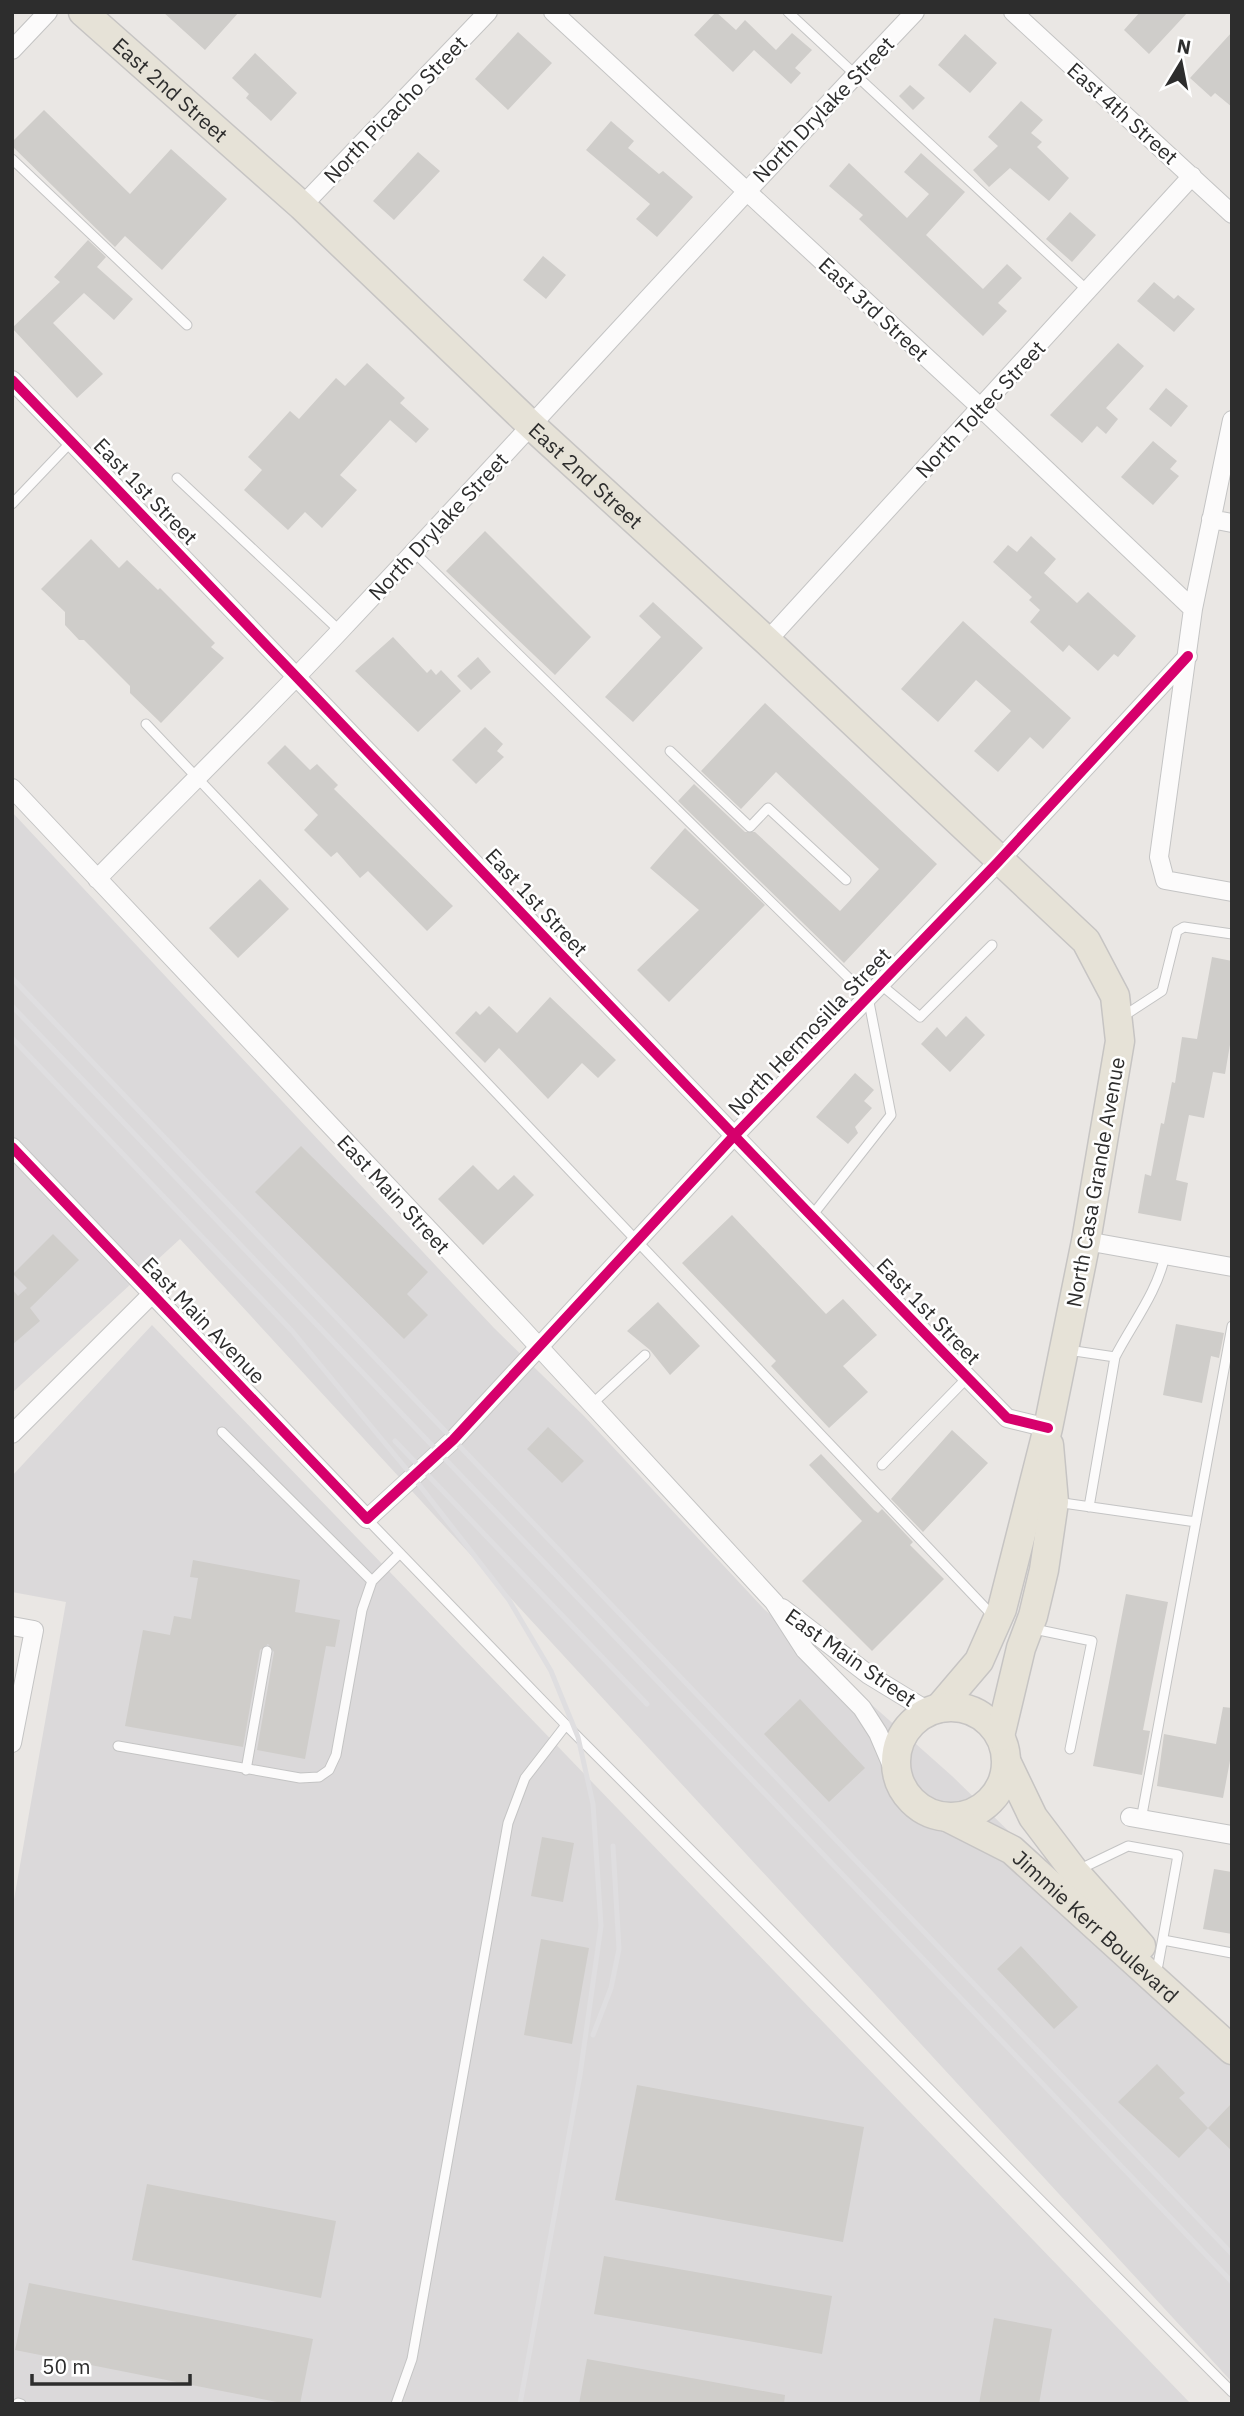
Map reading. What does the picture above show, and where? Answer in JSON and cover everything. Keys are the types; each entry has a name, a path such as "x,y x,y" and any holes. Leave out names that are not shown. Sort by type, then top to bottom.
{"main road":[{"name":"East 2nd Street","path":"83,12 302,206 532,426 768,641 998,862 1086,941"},
{"name":"North Casa Grande Avenue","path":"933,1709 979,1661 997,1620 1048,1428 1086,1241 1120,1041 1115,996 1086,941"},
{"name":"North Casa Grande Avenue","path":"1003,1749 1021,1648 1044,1570 1055,1502 1048,1428"},
{"path":"933,1709 971,1711 983,1717 1003,1749 999,1791 978,1811 949,1818 933,1815 907,1796 899,1782 896,1768 901,1739 909,1726 933,1709"},
{"name":"Jimmie Kerr Boulevard","path":"1003,1749 1033,1817 1074,1871 1161,1953 1232,2049"},
{"name":"Jimmie Kerr Boulevard","path":"949,1818 1012,1850 1032,1866 1232,2049"}],"street":[{"path":"12,50 48,12"},
{"name":"North Picacho Street","path":"302,206 488,12"},
{"name":"East 3rd Street","path":"553,12 980,407 1193,609"},
{"name":"North Drylake Street","path":"97,879 298,676 532,426 745,191 915,12"},
{"name":"East 4th Street","path":"1013,12 1232,214"},
{"name":"North Toltec Street","path":"768,641 1192,176"},
{"name":"East 1st Street","path":"12,380 298,676 733,1138 1007,1418 1048,1428"},
{"path":"1232,420 1193,609 1158,857 1165,880 1232,892"},
{"path":"1211,519 1232,523"},
{"name":"North Hermosilla Street","path":"367,1519 453,1440 637,1240 998,862 1188,656"},
{"name":"East Main Street","path":"12,788 538,1346 774,1602 805,1650 862,1708 878,1732 899,1782"},
{"name":"East Main Avenue","path":"12,1147 367,1519"},
{"path":"1086,1241 1232,1268"},
{"path":"12,1434 153,1293"},
{"name":"East Main Street","path":"774,1602 869,1675 933,1709"},
{"path":"12,1626 34,1630 12,1744"},
{"path":"1135,1819 1232,1835"}],"lane":[{"path":"788,12 1088,291"},
{"path":"12,159 187,325"},
{"path":"12,504 72,442"},
{"path":"177,478 340,631"},
{"path":"414,552 874,991 920,1017 992,945"},
{"path":"146,724 997,1620"},
{"path":"670,751 750,827 768,808 846,880"},
{"path":"1118,1020 1162,991 1177,931 1184,927 1232,934"},
{"path":"811,1217 891,1115 874,991"},
{"path":"1089,1507 1115,1357 1147,1295 1161,1278 1166,1255"},
{"path":"1135,1819 1196,1522 1232,1326"},
{"path":"1064,1350 1115,1357"},
{"path":"592,1404 645,1355"},
{"path":"882,1465 968,1377"},
{"path":"222,1432 372,1581"},
{"path":"1055,1502 1196,1522"},
{"path":"367,1519 566,1726 1232,2392"},
{"path":"118,1746 300,1779 319,1777 329,1770 336,1755 362,1610 372,1581 400,1553"},
{"path":"1028,1628 1092,1641 1070,1749"},
{"path":"246,1770 267,1651"},
{"path":"396,2404 412,2359 508,1823 525,1778 566,1726"},
{"path":"1074,1871 1128,1846 1178,1855 1161,1953 1232,1953"}],"shaded area":[{"path":"12,812 494,1328 584,1416 764,1609 952,1776 1232,2049 1232,2382 180,1239 12,1393"},
{"path":"152,1325 1191,2404 12,2404 12,1911 66,1602 12,1592 12,1476"}],"building":[{"path":"163,12 239,12 205,50"},
{"path":"716,12 736,30 745,20 776,50 792,33 812,50 795,68 801,73 791,84 754,50 733,72 694,35"},
{"path":"1140,12 1188,12 1149,54 1124,30"},
{"path":"518,32 552,63 508,110 475,79"},
{"path":"1232,32 1232,107 1215,93 1211,97 1190,78"},
{"path":"965,34 997,63 970,93 938,65"},
{"path":"255,53 297,93 271,121 246,98 249,94 232,78"},
{"path":"910,85 925,98 913,110 899,96"},
{"path":"1021,101 1043,120 1031,133 1042,142 1037,147 1069,178 1049,201 1010,168 989,187 973,170 998,146 988,137"},
{"path":"44,110 130,194 171,149 227,199 162,270 125,236 115,247 12,146 12,142"},
{"path":"611,121 634,141 628,148 659,174 663,171 693,197 657,237 636,219 650,204 586,150"},
{"path":"418,152 440,171 394,220 373,201"},
{"path":"921,153 965,192 926,235 983,289 1007,264 1022,278 998,303 1007,311 983,336 859,219 863,215 829,186 849,163 907,218 929,194 904,172"},
{"path":"1070,212 1096,235 1072,262 1046,239"},
{"path":"88,240 106,257 97,267 133,299 114,320 84,293 53,323 103,374 77,398 12,328 60,282 54,277"},
{"path":"543,256 566,275 546,299 523,280"},
{"path":"1154,282 1174,299 1178,295 1195,309 1174,332 1137,301"},
{"path":"1118,343 1144,366 1106,408 1118,419 1106,434 1097,426 1082,443 1050,415"},
{"path":"367,363 405,398 400,403 429,429 416,443 390,420 340,475 357,490 322,528 305,512 288,530 244,490 262,470 248,457 290,411 299,419 336,378 345,386"},
{"path":"1166,388 1188,406 1171,427 1149,409"},
{"path":"1153,441 1177,461 1170,469 1179,476 1153,505 1121,477"},
{"path":"485,531 591,637 555,675 446,571"},
{"path":"1031,536 1056,559 1044,573 1077,603 1088,592 1136,636 1118,657 1114,654 1098,671 1069,645 1063,652 1030,622 1040,610 1029,600 1032,597 993,562 1008,545 1017,552"},
{"path":"91,539 119,568 127,560 158,590 160,588 215,643 211,647 224,658 161,723 130,693 130,686 65,625 65,612 41,589"},
{"path":"653,602 703,648 633,722 605,697 661,637 639,616"},
{"path":"963,621 1071,718 1043,749 1030,737 998,772 974,751 1011,711 976,680 938,722 901,689"},
{"path":"393,637 427,673 431,669 436,675 441,670 461,691 418,732 355,671"},
{"path":"478,657 491,672 471,690 457,676"},
{"path":"765,703 937,864 844,963 678,801 694,784 745,832 755,832 840,911 879,869 776,772 741,809 701,771"},
{"path":"485,727 503,744 497,751 504,757 476,784 452,760"},
{"path":"285,745 310,770 317,764 338,785 334,789 453,906 427,931 368,871 360,878 337,852 331,857 304,830 318,815 267,763"},
{"path":"685,828 765,905 669,1002 637,970 699,910 650,868"},
{"path":"260,879 289,909 238,958 209,928"},
{"path":"1212,957 1232,961 1232,1033 1225,1074 1213,1072 1204,1118 1189,1115 1176,1180 1188,1183 1181,1221 1138,1213 1145,1174 1151,1176 1161,1123 1164,1124 1172,1082 1175,1083 1182,1037 1197,1039"},
{"path":"550,997 616,1060 598,1078 582,1063 548,1099 499,1048 485,1063 455,1033 476,1011 480,1015 489,1006 517,1033"},
{"path":"966,1016 985,1035 950,1072 921,1044 937,1027 946,1037"},
{"path":"855,1073 874,1090 864,1101 872,1108 855,1127 858,1133 848,1144 816,1117"},
{"path":"301,1146 428,1272 407,1294 428,1315 404,1339 255,1192"},
{"path":"473,1165 498,1190 514,1175 534,1195 483,1245 438,1199"},
{"path":"732,1215 826,1314 843,1299 877,1335 843,1366 868,1392 829,1428 771,1366 776,1361 682,1263"},
{"path":"53,1234 79,1260 30,1308 40,1321 12,1345 12,1289 18,1296 27,1288 13,1274"},
{"path":"658,1302 700,1346 670,1375 650,1350 627,1331"},
{"path":"1176,1324 1224,1333 1219,1358 1211,1356 1202,1403 1163,1395"},
{"path":"548,1427 584,1461 562,1483 527,1449"},
{"path":"952,1430 988,1463 923,1532 891,1499"},
{"path":"821,1454 874,1510 878,1513 882,1509 913,1542 910,1545 944,1579 872,1651 802,1581 862,1521 809,1465"},
{"path":"193,1560 300,1580 295,1612 340,1620 335,1647 326,1646 305,1759 257,1750 274,1652 268,1644 260,1650 243,1747 125,1726 143,1630 170,1635 174,1616 191,1619 198,1578 190,1577"},
{"path":"1126,1594 1168,1602 1143,1730 1150,1731 1142,1775 1093,1766"},
{"path":"800,1699 865,1768 829,1802 764,1734"},
{"path":"1223,1707 1232,1708 1232,1750 1223,1798 1157,1786 1164,1734 1216,1744"},
{"path":"542,1837 574,1843 563,1902 531,1896"},
{"path":"1214,1869 1232,1872 1232,1934 1203,1929"},
{"path":"541,1939 589,1948 572,2044 524,2035"},
{"path":"1021,1946 1078,2007 1054,2029 997,1969"},
{"path":"1157,2064 1185,2093 1179,2098 1208,2128 1179,2158 1118,2102"},
{"path":"637,2085 864,2127 843,2242 615,2200"},
{"path":"1232,2103 1232,2151 1208,2128"},
{"path":"147,2184 336,2221 321,2298 132,2260"},
{"path":"604,2256 832,2296 822,2354 594,2314"},
{"path":"29,2283 313,2339 300,2404 287,2404 15,2350"},
{"path":"994,2318 1052,2329 1039,2404 979,2404"},
{"path":"587,2359 785,2395 784,2404 579,2404"}],"railway":[{"path":"12,978 1232,2254"},
{"path":"12,1006 1232,2282"},
{"path":"12,1038 292,1331 413,1477 509,1600 551,1671 578,1737 593,1804 601,1926 580,2075 520,2404"},
{"path":"395,1441 647,1704"},
{"path":"593,2035 611,1988 619,1949 613,1846"}],"cycle path":[{"path":"12,380 1007,1418 1048,1428"},
{"path":"12,1147 367,1519 453,1440 732,1138 998,862 1188,656"}]}
